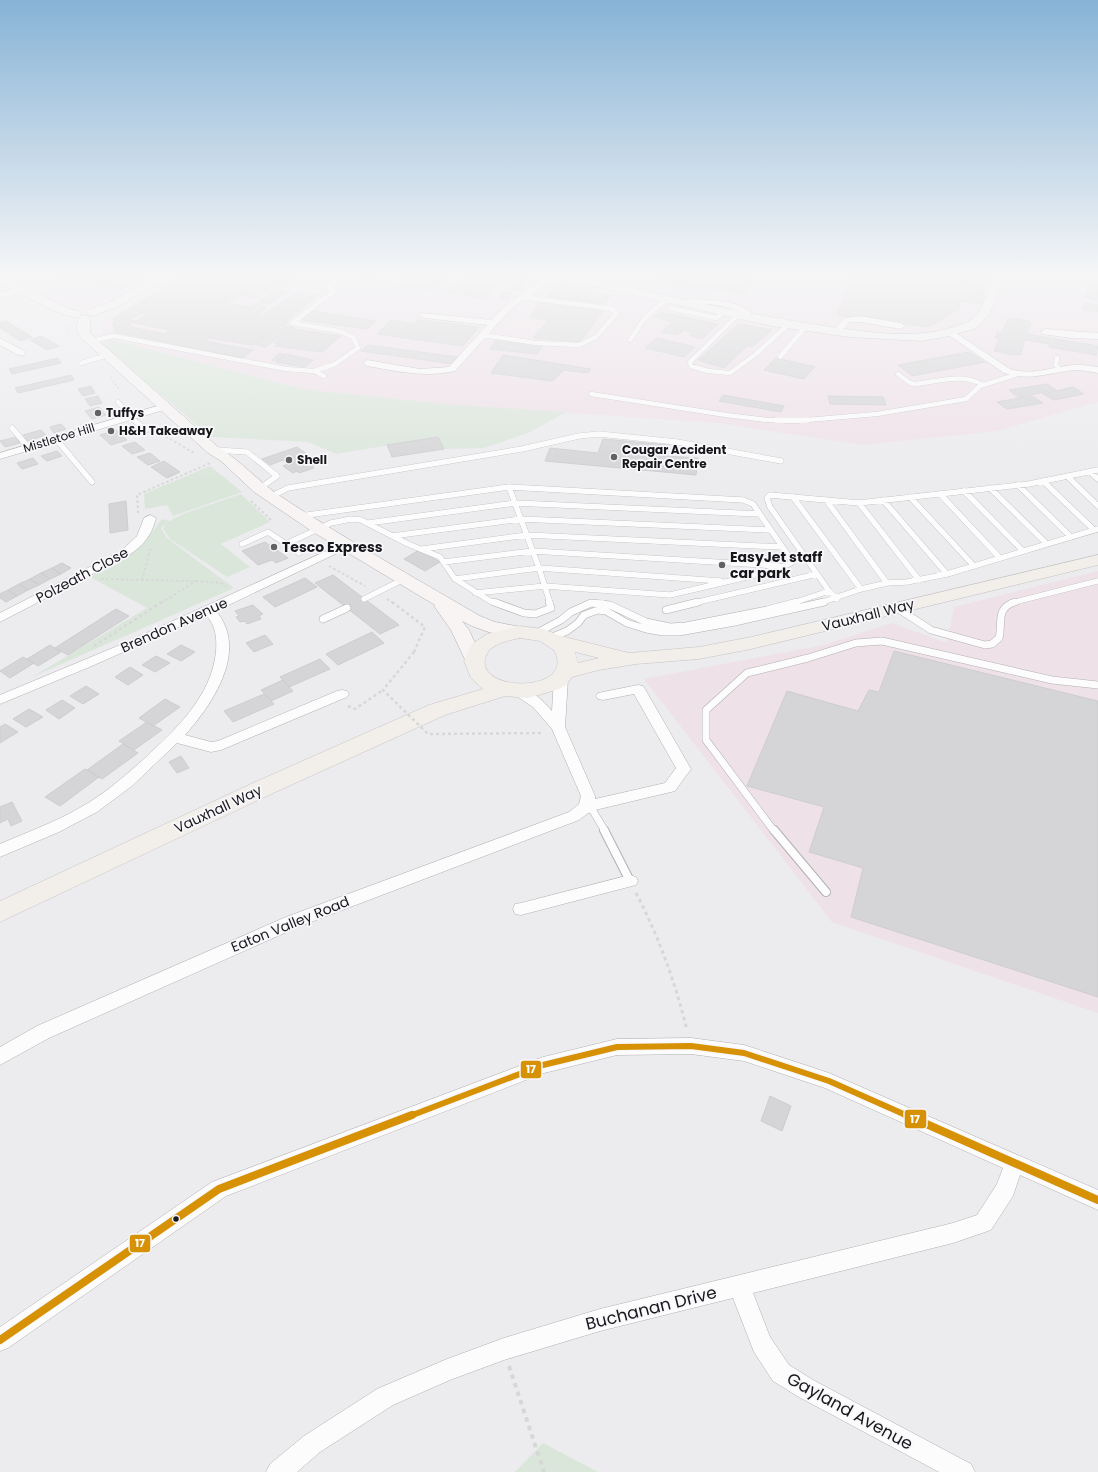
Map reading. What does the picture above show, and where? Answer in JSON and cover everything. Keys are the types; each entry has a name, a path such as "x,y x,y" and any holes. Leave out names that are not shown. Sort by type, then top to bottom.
{"main road":[{"name":"Vauxhall Way","path":"562,676 599,664 636,658 698,653 744,644 1098,560"},
{"path":"508,633 541,636 563,648 568,657 568,667 562,676 553,684 534,691 511,691 486,682 478,674 474,663 476,653 482,645 494,638 508,633"},
{"name":"Vauxhall Way","path":"541,636 606,654 636,658"},
{"name":"Vauxhall Way","path":"437,710 461,690 469,679 474,663"},
{"name":"Vauxhall Way","path":"0,912 261,789 437,710 511,691"}],"street":[{"path":"5,344 21,353"},
{"path":"94,344 164,407 265,493 319,529 439,601 474,620 491,627 541,636"},
{"path":"366,363 428,373 444,372 458,365 476,344"},
{"path":"967,344 1015,375 1031,375 1060,370 1086,368 1098,370"},
{"name":"Mistletoe Hill","path":"0,456 164,407"},
{"name":"Polzeath Close","path":"0,618 77,579 134,547 145,534 150,518"},
{"name":"Brendon Avenue","path":"0,700 43,683 208,610 346,544"},
{"path":"439,601 460,630 474,663"},
{"path":"0,851 104,801 176,738 212,689 223,657 221,629 214,615 208,610"},
{"path":"558,727 562,676"},
{"name":"Eaton Valley Road","path":"0,1057 43,1032 292,922 574,816 586,807 670,787 684,769 638,689 603,696"},
{"path":"511,691 538,704 558,727 588,796 586,807"},
{"path":"176,738 211,747 220,745 342,694"},
{"path":"521,909 630,881"},
{"path":"0,1340 219,1189 544,1064 617,1047 691,1046 744,1053 829,1081 1098,1200"},
{"name":"Buchanan Drive","path":"278,1472 312,1444 385,1397 447,1370 504,1349 600,1320 738,1285 953,1234 984,1223 1006,1189 1014,1163"},
{"name":"Gayland Avenue","path":"738,1285 762,1344 781,1373 805,1388 963,1472"}],"lane":[{"path":"154,344 286,369 314,371 324,376"},
{"path":"314,371 335,364 358,348 356,344"},
{"path":"551,344 579,345 585,344"},
{"path":"709,344 690,362 690,366 708,371 730,373 768,344"},
{"path":"780,356 791,344"},
{"path":"81,363 108,355"},
{"path":"1057,358 1056,365 1060,370"},
{"path":"898,374 910,383 915,384 961,378 973,379 983,384"},
{"path":"590,394 726,415 767,420 795,421 870,415 966,399 973,395 976,388 983,384 1015,375"},
{"path":"118,402 130,417 146,430"},
{"path":"12,428 28,448"},
{"path":"265,493 522,449 579,436 599,434 677,442 781,461"},
{"path":"56,439 92,482"},
{"path":"220,454 248,452 277,476 265,493"},
{"path":"837,599 829,591 770,507 767,498 770,496 793,497 859,503 1018,485 1068,477 1098,470"},
{"path":"1090,472 1098,479"},
{"path":"1068,477 1098,506"},
{"path":"1043,481 1096,530"},
{"path":"1018,485 1071,537"},
{"path":"286,544 336,521 353,519 367,523 392,536 440,557 455,579 475,593 506,608 524,613 535,614 550,608 539,568 509,487"},
{"path":"300,516 509,487 743,500 753,504 769,530 790,558 791,562 785,566 670,595 545,586 475,593"},
{"path":"990,488 1047,544"},
{"path":"964,491 1023,551"},
{"path":"940,494 1000,558"},
{"path":"793,497 861,589"},
{"path":"910,497 974,566"},
{"path":"826,500 887,583"},
{"path":"884,500 947,574"},
{"path":"367,523 515,503 760,514"},
{"path":"859,503 919,580"},
{"path":"392,536 521,519 769,530"},
{"path":"541,636 566,631 578,623 584,615 598,610 606,611 628,623 646,629 663,632 679,632 735,622 837,599 861,589 887,583 919,580 947,574 1096,530"},
{"path":"242,544 268,532 299,553"},
{"path":"422,549 527,535 781,547"},
{"path":"444,562 532,552 785,566"},
{"path":"455,579 539,568 676,576 727,581"},
{"path":"666,610 817,574"},
{"path":"364,599 404,579"},
{"path":"897,608 931,630 985,646 992,645 997,641 1000,632 1001,614 1010,604 1098,581"},
{"path":"541,636 571,612 591,603 610,605 646,622 670,626 686,626 767,610 802,601 829,591"},
{"path":"323,619 346,608"},
{"path":"826,892 778,836 706,740 706,710 747,673 808,658 856,642 882,641 1052,680 1098,685"},
{"path":"586,807 593,811 598,818 630,881"}],"path":[{"path":"150,518 138,514 137,496 216,461 220,454"},
{"path":"77,579 196,581 221,583 238,596"},
{"path":"91,648 196,581"},
{"path":"355,709 383,690 414,652"},
{"path":"383,690 428,734 544,733"},
{"path":"630,881 664,951 682,1008 691,1046"},
{"path":"504,1349 544,1472"}],"shaded area":[{"path":"101,344 128,344 302,389 444,404 566,412 530,432 484,448 444,449 437,437 336,454 308,442 211,437"},
{"path":"128,344 1098,344 1098,402 997,431 863,445 717,423 444,404 304,389"},
{"path":"210,466 242,492 173,516 167,505 145,509 144,494"},
{"path":"241,494 270,522 221,544 250,567 227,577 170,539 163,528 167,523 161,528 167,538 234,588 32,677 147,608 90,577 118,564 149,536 162,519 169,521 183,514"},
{"path":"1098,571 1098,1013 832,922 644,679 824,645 892,623 947,643 954,607"},
{"path":"543,1443 598,1472 515,1472"}],"building":[{"path":"36,344 55,344 59,346 47,350"},
{"path":"172,344 219,344 253,350 242,358"},
{"path":"253,344 270,344 266,347"},
{"path":"278,344 332,344 322,352 275,346"},
{"path":"446,344 465,344 463,346"},
{"path":"493,344 543,345 537,354 490,349"},
{"path":"650,344 681,344 695,347 684,357 645,348"},
{"path":"717,344 756,344 752,347 747,346 724,368 698,360"},
{"path":"997,344 1024,344 1020,355 994,351"},
{"path":"1048,344 1084,344 1098,346 1096,355 1049,347 1050,344"},
{"path":"368,345 457,357 453,364 361,351"},
{"path":"969,352 985,362 912,376 898,365"},
{"path":"280,353 285,355 277,361 272,360"},
{"path":"286,354 313,360 304,367 276,362"},
{"path":"503,355 591,369 588,373 564,370 552,381 491,373"},
{"path":"58,358 61,363 12,374 9,369"},
{"path":"776,358 815,367 804,379 764,370"},
{"path":"71,375 74,380 18,393 15,388"},
{"path":"1047,384 1056,390 1018,397 1009,390"},
{"path":"91,386 95,393 83,396 78,389"},
{"path":"1073,387 1084,394 1054,400 1043,394"},
{"path":"723,395 784,406 781,412 719,401"},
{"path":"98,396 102,403 90,406 85,399"},
{"path":"828,396 883,397 886,405 830,404"},
{"path":"1032,396 1043,403 1007,409 997,402"},
{"path":"99,407 106,415 92,419 85,411"},
{"path":"61,424 66,429 54,433 50,427"},
{"path":"41,430 46,435 28,441 23,435"},
{"path":"116,430 127,440 111,445 100,435"},
{"path":"16,437 20,443 5,447 0,441"},
{"path":"438,437 444,449 392,457 387,445"},
{"name":"Cougar Accident Repair Centre","path":"603,439 669,445 666,456 698,458 696,475 545,461 550,448 598,453"},
{"path":"135,442 145,450 132,454 122,446"},
{"name":"Shell","path":"297,447 319,463 312,466 314,468 299,473 297,471 293,473 283,466 288,464 283,460 270,465 262,459"},
{"path":"57,451 62,456 47,461 41,456"},
{"path":"150,453 160,461 148,465 137,457"},
{"path":"33,458 38,464 22,469 17,463"},
{"path":"164,461 180,472 167,478 151,467"},
{"path":"126,501 128,530 110,533 109,504"},
{"path":"265,542 288,558 276,563 272,560 258,565 242,551"},
{"path":"419,550 440,562 425,571 404,559"},
{"path":"62,563 71,568 61,574 52,568"},
{"path":"52,568 61,574 50,579 41,573"},
{"path":"41,573 50,579 39,585 30,579"},
{"path":"333,575 399,625 380,634 315,583"},
{"path":"305,578 317,587 275,607 263,597"},
{"path":"30,579 39,585 28,590 19,584"},
{"path":"19,584 28,590 17,596 8,590"},
{"path":"8,590 17,596 6,602 0,598 0,594"},
{"path":"253,605 263,614 259,616 261,619 247,624 245,621 240,622 236,617 239,616 235,611"},
{"path":"116,609 129,616 68,655 55,648"},
{"path":"372,632 384,643 338,665 326,654"},
{"path":"265,635 273,644 254,652 246,643"},
{"path":"50,645 61,652 38,666 27,659"},
{"path":"181,645 195,652 181,661 167,654"},
{"path":"894,651 1098,701 1098,997 851,917 863,868 809,852 824,807 747,786 787,691 858,711 869,690 879,692"},
{"path":"156,656 170,663 155,672 142,665"},
{"path":"23,657 34,663 10,678 0,671"},
{"path":"320,659 330,669 289,687 280,677"},
{"path":"130,667 143,675 128,685 115,677"},
{"path":"283,680 293,691 271,701 261,690"},
{"path":"86,686 99,694 83,704 70,696"},
{"path":"264,694 274,704 233,722 224,711"},
{"path":"165,699 180,707 153,726 139,718"},
{"path":"62,700 75,708 59,719 46,710"},
{"path":"29,709 43,717 26,727 13,719"},
{"path":"147,722 162,730 134,750 119,741"},
{"path":"5,724 18,732 0,743 0,727"},
{"path":"123,744 138,753 102,779 87,770"},
{"path":"181,756 189,768 177,773 169,762"},
{"path":"85,769 99,777 60,806 45,797"},
{"path":"12,802 22,821 11,826 8,819 0,823 0,807"},
{"path":"770,1096 791,1106 782,1131 761,1121"}],"transit line":[{"name":"17","path":"0,1340 219,1189 543,1065 617,1047 691,1046 744,1053 829,1081 1098,1200"}],"place":[{"name":"Tuffys","path":"98,413"},
{"name":"H&H Takeaway","path":"111,431"},
{"name":"Cougar Accident Repair Centre","path":"614,457"},
{"name":"Shell","path":"289,460"},
{"name":"Tesco Express","path":"274,547"},
{"name":"EasyJet staff car park","path":"722,565"}]}
